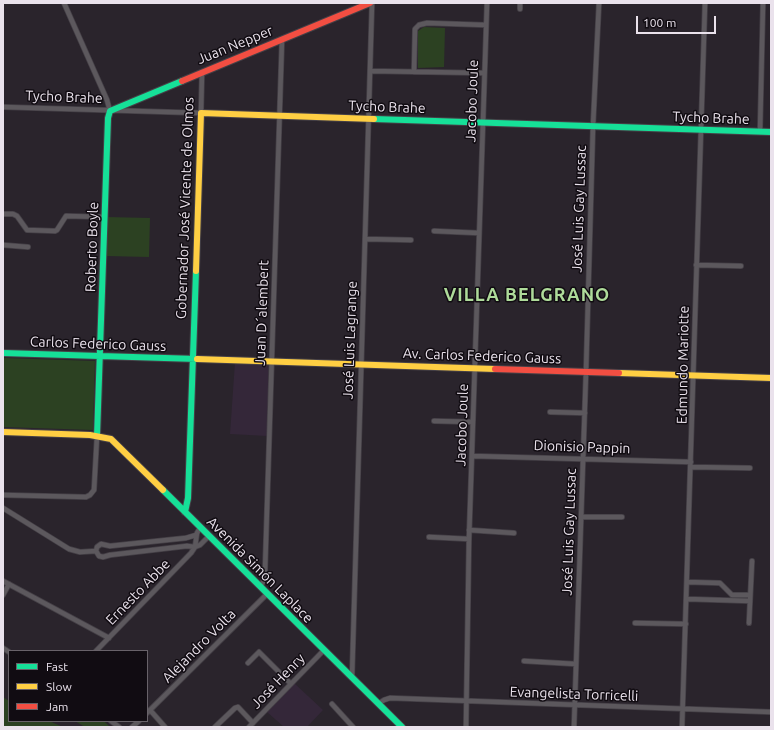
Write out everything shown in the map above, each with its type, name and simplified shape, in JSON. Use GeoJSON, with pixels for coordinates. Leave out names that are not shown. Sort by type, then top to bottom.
{"type":"FeatureCollection","features":[{"type":"Feature","properties":{"kind":"main road","name":"Juan Nepper"},"geometry":{"type":"LineString","coordinates":[[110,111],[371,3]]}},
{"type":"Feature","properties":{"kind":"main road","name":"Roberto Boyle"},"geometry":{"type":"LineString","coordinates":[[98,436],[108,118],[110,111]]}},
{"type":"Feature","properties":{"kind":"main road","name":"Tycho Brahe"},"geometry":{"type":"LineString","coordinates":[[201,113],[771,132]]}},
{"type":"Feature","properties":{"kind":"main road","name":"Gobernador José Vicente de Olmos"},"geometry":{"type":"LineString","coordinates":[[185,512],[188,498],[201,113]]}},
{"type":"Feature","properties":{"kind":"main road","name":"Carlos Federico Gauss"},"geometry":{"type":"LineString","coordinates":[[3,353],[192,358]]}},
{"type":"Feature","properties":{"kind":"main road","name":"Av. Carlos Federico Gauss"},"geometry":{"type":"LineString","coordinates":[[192,358],[771,378]]}},
{"type":"Feature","properties":{"kind":"main road"},"geometry":{"type":"LineString","coordinates":[[3,432],[98,436]]}},
{"type":"Feature","properties":{"kind":"main road","name":"Avenida Simón Laplace"},"geometry":{"type":"LineString","coordinates":[[98,436],[105,437],[113,441],[402,727]]}},
{"type":"Feature","properties":{"kind":"street","name":"Roberto Boyle"},"geometry":{"type":"LineString","coordinates":[[64,3],[107,100],[110,111]]}},
{"type":"Feature","properties":{"kind":"street","name":"José Luis Lagrange"},"geometry":{"type":"LineString","coordinates":[[352,678],[351,668],[369,119],[371,3]]}},
{"type":"Feature","properties":{"kind":"street","name":"Jacobo Joule"},"geometry":{"type":"LineString","coordinates":[[466,727],[469,530],[487,3]]}},
{"type":"Feature","properties":{"kind":"street"},"geometry":{"type":"LineString","coordinates":[[520,3],[520,9]]}},
{"type":"Feature","properties":{"kind":"street","name":"José Luis Gay Lussac"},"geometry":{"type":"LineString","coordinates":[[574,727],[598,3]]}},
{"type":"Feature","properties":{"kind":"street","name":"Edmundo Mariotte"},"geometry":{"type":"LineString","coordinates":[[682,727],[705,3]]}},
{"type":"Feature","properties":{"kind":"street"},"geometry":{"type":"LineString","coordinates":[[760,132],[763,3]]}},
{"type":"Feature","properties":{"kind":"street"},"geometry":{"type":"LineString","coordinates":[[414,72],[415,29],[419,25],[427,23],[486,25]]}},
{"type":"Feature","properties":{"kind":"street","name":"Juan D´alembert"},"geometry":{"type":"LineString","coordinates":[[260,587],[264,580],[265,571],[282,39]]}},
{"type":"Feature","properties":{"kind":"street"},"geometry":{"type":"LineString","coordinates":[[370,71],[484,73]]}},
{"type":"Feature","properties":{"kind":"street","name":"Gobernador José Vicente de Olmos"},"geometry":{"type":"LineString","coordinates":[[201,113],[202,72]]}},
{"type":"Feature","properties":{"kind":"street","name":"Tycho Brahe"},"geometry":{"type":"LineString","coordinates":[[3,107],[201,113]]}},
{"type":"Feature","properties":{"kind":"street"},"geometry":{"type":"LineString","coordinates":[[3,214],[13,214],[17,216],[27,230],[55,231],[64,218],[70,216],[105,217]]}},
{"type":"Feature","properties":{"kind":"street"},"geometry":{"type":"LineString","coordinates":[[434,231],[479,233]]}},
{"type":"Feature","properties":{"kind":"street"},"geometry":{"type":"LineString","coordinates":[[365,238],[411,240]]}},
{"type":"Feature","properties":{"kind":"street"},"geometry":{"type":"LineString","coordinates":[[3,245],[28,247]]}},
{"type":"Feature","properties":{"kind":"street"},"geometry":{"type":"LineString","coordinates":[[696,265],[741,266]]}},
{"type":"Feature","properties":{"kind":"street"},"geometry":{"type":"LineString","coordinates":[[550,412],[584,413]]}},
{"type":"Feature","properties":{"kind":"street"},"geometry":{"type":"LineString","coordinates":[[434,421],[473,422]]}},
{"type":"Feature","properties":{"kind":"street","name":"Roberto Boyle"},"geometry":{"type":"LineString","coordinates":[[3,495],[86,497],[90,495],[94,490],[98,436]]}},
{"type":"Feature","properties":{"kind":"street","name":"Dionisio Pappin"},"geometry":{"type":"LineString","coordinates":[[472,456],[583,459],[750,468]]}},
{"type":"Feature","properties":{"kind":"street"},"geometry":{"type":"LineString","coordinates":[[3,508],[69,549],[80,552],[96,551]]}},
{"type":"Feature","properties":{"kind":"street"},"geometry":{"type":"LineString","coordinates":[[581,516],[622,517]]}},
{"type":"Feature","properties":{"kind":"street"},"geometry":{"type":"LineString","coordinates":[[196,535],[186,538],[110,546],[101,544],[97,546],[96,551],[97,555],[103,557],[118,554],[195,547],[196,535],[200,528]]}},
{"type":"Feature","properties":{"kind":"street"},"geometry":{"type":"LineString","coordinates":[[469,530],[514,533]]}},
{"type":"Feature","properties":{"kind":"street","name":"Ernesto Abbe"},"geometry":{"type":"LineString","coordinates":[[97,650],[191,553],[195,547],[200,545],[209,536]]}},
{"type":"Feature","properties":{"kind":"street"},"geometry":{"type":"LineString","coordinates":[[429,537],[469,539]]}},
{"type":"Feature","properties":{"kind":"street"},"geometry":{"type":"LineString","coordinates":[[749,623],[752,561]]}},
{"type":"Feature","properties":{"kind":"street"},"geometry":{"type":"LineString","coordinates":[[3,581],[109,638]]}},
{"type":"Feature","properties":{"kind":"street"},"geometry":{"type":"LineString","coordinates":[[687,582],[720,583],[732,597],[750,601]]}},
{"type":"Feature","properties":{"kind":"street"},"geometry":{"type":"LineString","coordinates":[[3,595],[9,584]]}},
{"type":"Feature","properties":{"kind":"street","name":"Alejandro Volta"},"geometry":{"type":"LineString","coordinates":[[149,712],[267,594]]}},
{"type":"Feature","properties":{"kind":"street"},"geometry":{"type":"LineString","coordinates":[[687,599],[750,595]]}},
{"type":"Feature","properties":{"kind":"street"},"geometry":{"type":"LineString","coordinates":[[635,623],[686,624]]}},
{"type":"Feature","properties":{"kind":"street","name":"José Henry"},"geometry":{"type":"LineString","coordinates":[[249,727],[324,650]]}},
{"type":"Feature","properties":{"kind":"street"},"geometry":{"type":"LineString","coordinates":[[248,663],[259,652],[291,684]]}},
{"type":"Feature","properties":{"kind":"street"},"geometry":{"type":"LineString","coordinates":[[524,661],[576,664]]}},
{"type":"Feature","properties":{"kind":"street","name":"Evangelista Torricelli"},"geometry":{"type":"LineString","coordinates":[[378,704],[390,698],[466,702],[574,704],[771,712]]}},
{"type":"Feature","properties":{"kind":"street"},"geometry":{"type":"LineString","coordinates":[[332,704],[352,727]]}},
{"type":"Feature","properties":{"kind":"street"},"geometry":{"type":"LineString","coordinates":[[215,727],[235,708],[238,707],[253,723]]}},
{"type":"Feature","properties":{"kind":"street"},"geometry":{"type":"LineString","coordinates":[[149,712],[165,727]]}},
{"type":"Feature","properties":{"kind":"shaded area"},"geometry":{"type":"Polygon","coordinates":[[[235,362],[269,363],[267,436],[230,434],[235,362]]]}},
{"type":"Feature","properties":{"kind":"shaded area"},"geometry":{"type":"Polygon","coordinates":[[[294,683],[323,710],[307,727],[284,727],[267,712],[294,683]]]}},
{"type":"Feature","properties":{"kind":"green space"},"geometry":{"type":"Polygon","coordinates":[[[424,27],[445,28],[444,67],[418,68],[418,31],[424,27]]]}},
{"type":"Feature","properties":{"kind":"green space"},"geometry":{"type":"Polygon","coordinates":[[[106,217],[150,218],[149,257],[106,256],[106,217]]]}},
{"type":"Feature","properties":{"kind":"green space"},"geometry":{"type":"Polygon","coordinates":[[[3,358],[95,361],[93,430],[3,427],[3,358]]]}},
{"type":"Feature","properties":{"kind":"green space"},"geometry":{"type":"Polygon","coordinates":[[[3,697],[8,700],[8,722],[51,722],[63,727],[3,727],[3,697]]]}},
{"type":"Feature","properties":{"kind":"green space"},"geometry":{"type":"Polygon","coordinates":[[[77,722],[105,722],[110,727],[85,727],[77,722]]]}},
{"type":"Feature","properties":{"kind":"traffic: fast"},"geometry":{"type":"LineString","coordinates":[[97,436],[108,118],[110,111],[182,81]]}},
{"type":"Feature","properties":{"kind":"traffic: fast"},"geometry":{"type":"LineString","coordinates":[[374,119],[771,132]]}},
{"type":"Feature","properties":{"kind":"traffic: fast"},"geometry":{"type":"LineString","coordinates":[[185,512],[188,498],[196,271]]}},
{"type":"Feature","properties":{"kind":"traffic: fast"},"geometry":{"type":"LineString","coordinates":[[3,353],[197,359]]}},
{"type":"Feature","properties":{"kind":"traffic: fast"},"geometry":{"type":"LineString","coordinates":[[163,490],[402,727]]}},
{"type":"Feature","properties":{"kind":"traffic: slow"},"geometry":{"type":"LineString","coordinates":[[196,271],[201,113],[374,119]]}},
{"type":"Feature","properties":{"kind":"traffic: slow"},"geometry":{"type":"LineString","coordinates":[[197,359],[495,369]]}},
{"type":"Feature","properties":{"kind":"traffic: slow"},"geometry":{"type":"LineString","coordinates":[[619,373],[771,378]]}},
{"type":"Feature","properties":{"kind":"traffic: slow"},"geometry":{"type":"LineString","coordinates":[[3,432],[90,435],[111,439],[163,490]]}},
{"type":"Feature","properties":{"kind":"traffic: jam"},"geometry":{"type":"LineString","coordinates":[[182,81],[370,3]]}},
{"type":"Feature","properties":{"kind":"traffic: jam"},"geometry":{"type":"LineString","coordinates":[[495,369],[619,373]]}},
{"type":"Feature","properties":{"kind":"district","name":"VILLA BELGRANO"},"geometry":{"type":"Point","coordinates":[527,295]}}]}
